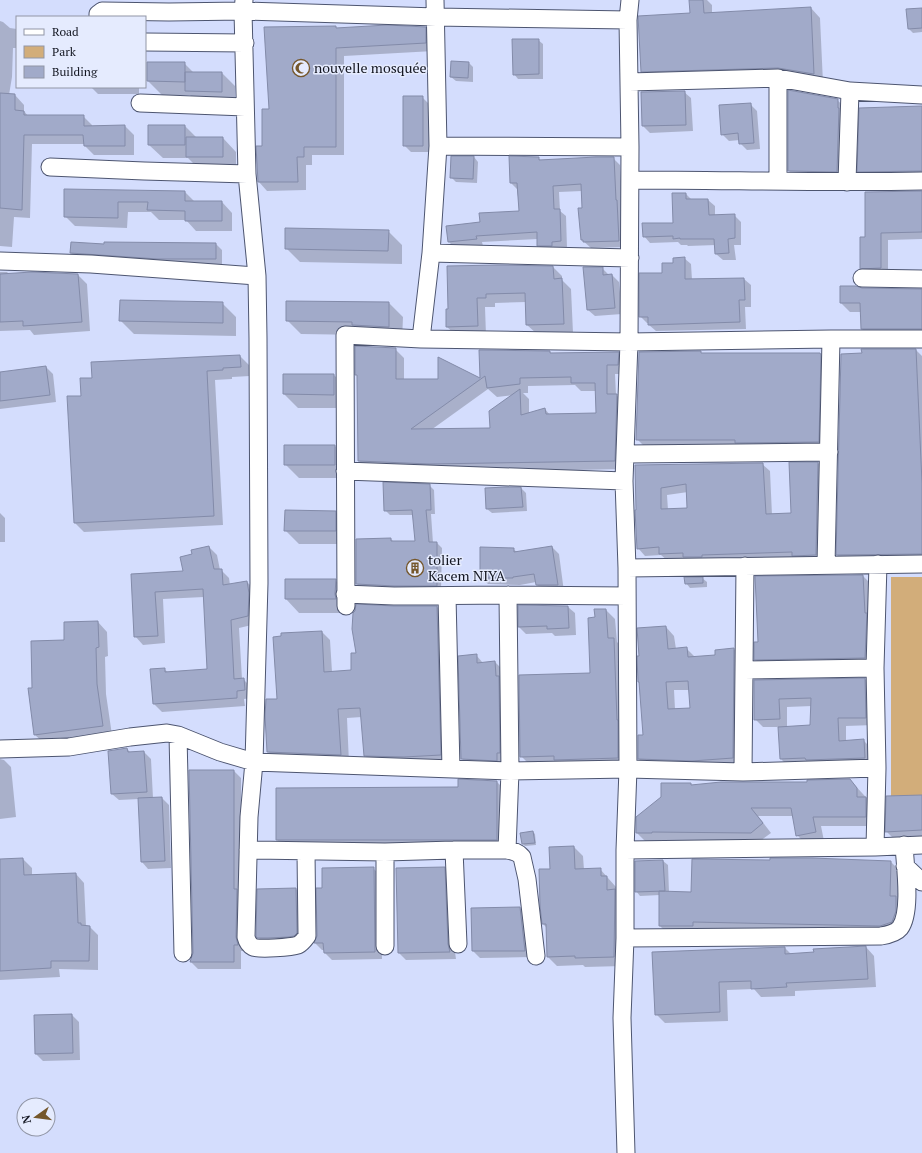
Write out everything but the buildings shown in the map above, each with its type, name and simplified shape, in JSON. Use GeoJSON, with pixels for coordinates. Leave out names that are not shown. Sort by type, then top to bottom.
{"type":"FeatureCollection","features":[{"type":"Feature","properties":{"kind":"street"},"geometry":{"type":"LineString","coordinates":[[626,1153],[622,1018],[628,769],[627,568],[624,481],[629,342],[630,146],[628,20],[630,0]]}},
{"type":"Feature","properties":{"kind":"street"},"geometry":{"type":"LineString","coordinates":[[98,16],[98,14],[102,12],[169,12],[244,6],[436,8],[628,20]]}},
{"type":"Feature","properties":{"kind":"street"},"geometry":{"type":"LineString","coordinates":[[244,6],[247,174],[257,276],[258,583],[254,762],[249,817],[246,937],[247,941],[252,947],[293,946],[300,944],[304,940],[306,936],[306,852]]}},
{"type":"Feature","properties":{"kind":"street"},"geometry":{"type":"LineString","coordinates":[[421,339],[431,253],[438,146],[436,8]]}},
{"type":"Feature","properties":{"kind":"street"},"geometry":{"type":"LineString","coordinates":[[146,42],[245,43]]}},
{"type":"Feature","properties":{"kind":"street"},"geometry":{"type":"LineString","coordinates":[[629,82],[778,78],[850,91],[922,95]]}},
{"type":"Feature","properties":{"kind":"street"},"geometry":{"type":"LineString","coordinates":[[778,78],[778,181]]}},
{"type":"Feature","properties":{"kind":"street"},"geometry":{"type":"LineString","coordinates":[[847,182],[850,91]]}},
{"type":"Feature","properties":{"kind":"street"},"geometry":{"type":"LineString","coordinates":[[140,103],[245,107]]}},
{"type":"Feature","properties":{"kind":"street"},"geometry":{"type":"LineString","coordinates":[[438,146],[630,146]]}},
{"type":"Feature","properties":{"kind":"street"},"geometry":{"type":"LineString","coordinates":[[50,167],[247,174]]}},
{"type":"Feature","properties":{"kind":"street"},"geometry":{"type":"LineString","coordinates":[[630,180],[847,182],[922,181]]}},
{"type":"Feature","properties":{"kind":"street"},"geometry":{"type":"LineString","coordinates":[[431,253],[630,258]]}},
{"type":"Feature","properties":{"kind":"street"},"geometry":{"type":"LineString","coordinates":[[0,261],[91,264],[257,276]]}},
{"type":"Feature","properties":{"kind":"street"},"geometry":{"type":"LineString","coordinates":[[862,278],[922,278]]}},
{"type":"Feature","properties":{"kind":"street"},"geometry":{"type":"LineString","coordinates":[[627,596],[394,596],[345,600],[345,335],[421,339],[629,342],[831,339],[922,340]]}},
{"type":"Feature","properties":{"kind":"street"},"geometry":{"type":"LineString","coordinates":[[826,565],[831,339]]}},
{"type":"Feature","properties":{"kind":"street"},"geometry":{"type":"LineString","coordinates":[[626,454],[828,452]]}},
{"type":"Feature","properties":{"kind":"street"},"geometry":{"type":"LineString","coordinates":[[345,471],[624,481]]}},
{"type":"Feature","properties":{"kind":"street"},"geometry":{"type":"LineString","coordinates":[[875,847],[877,768],[875,668],[878,564]]}},
{"type":"Feature","properties":{"kind":"street"},"geometry":{"type":"LineString","coordinates":[[627,568],[922,564]]}},
{"type":"Feature","properties":{"kind":"street"},"geometry":{"type":"LineString","coordinates":[[744,772],[745,566]]}},
{"type":"Feature","properties":{"kind":"street"},"geometry":{"type":"LineString","coordinates":[[507,850],[510,770],[508,595]]}},
{"type":"Feature","properties":{"kind":"street"},"geometry":{"type":"LineString","coordinates":[[447,596],[451,769]]}},
{"type":"Feature","properties":{"kind":"street"},"geometry":{"type":"LineString","coordinates":[[744,670],[875,668]]}},
{"type":"Feature","properties":{"kind":"street"},"geometry":{"type":"LineString","coordinates":[[0,749],[69,747],[130,737],[167,733],[178,735],[220,752],[254,762],[510,770],[628,769],[744,772],[877,768]]}},
{"type":"Feature","properties":{"kind":"street"},"geometry":{"type":"LineString","coordinates":[[178,735],[183,953]]}},
{"type":"Feature","properties":{"kind":"street"},"geometry":{"type":"LineString","coordinates":[[625,938],[881,936],[891,934],[900,929],[905,919],[907,904],[904,845]]}},
{"type":"Feature","properties":{"kind":"street"},"geometry":{"type":"LineString","coordinates":[[626,850],[875,847],[922,845]]}},
{"type":"Feature","properties":{"kind":"street"},"geometry":{"type":"LineString","coordinates":[[248,850],[306,852],[507,850],[514,852],[521,855],[524,863],[536,956]]}},
{"type":"Feature","properties":{"kind":"street"},"geometry":{"type":"LineString","coordinates":[[454,850],[458,944]]}},
{"type":"Feature","properties":{"kind":"street"},"geometry":{"type":"LineString","coordinates":[[385,852],[385,946]]}},
{"type":"Feature","properties":{"kind":"street"},"geometry":{"type":"LineString","coordinates":[[905,866],[922,882]]}},
{"type":"Feature","properties":{"kind":"green space"},"geometry":{"type":"Polygon","coordinates":[[[891,577],[922,577],[922,799],[891,799],[891,577]]]}},
{"type":"Feature","properties":{"kind":"place","name":"nouvelle mosquée"},"geometry":{"type":"Point","coordinates":[301,68]}},
{"type":"Feature","properties":{"kind":"place","name":"tolier Kacem NIYA"},"geometry":{"type":"Point","coordinates":[415,568]}}]}
